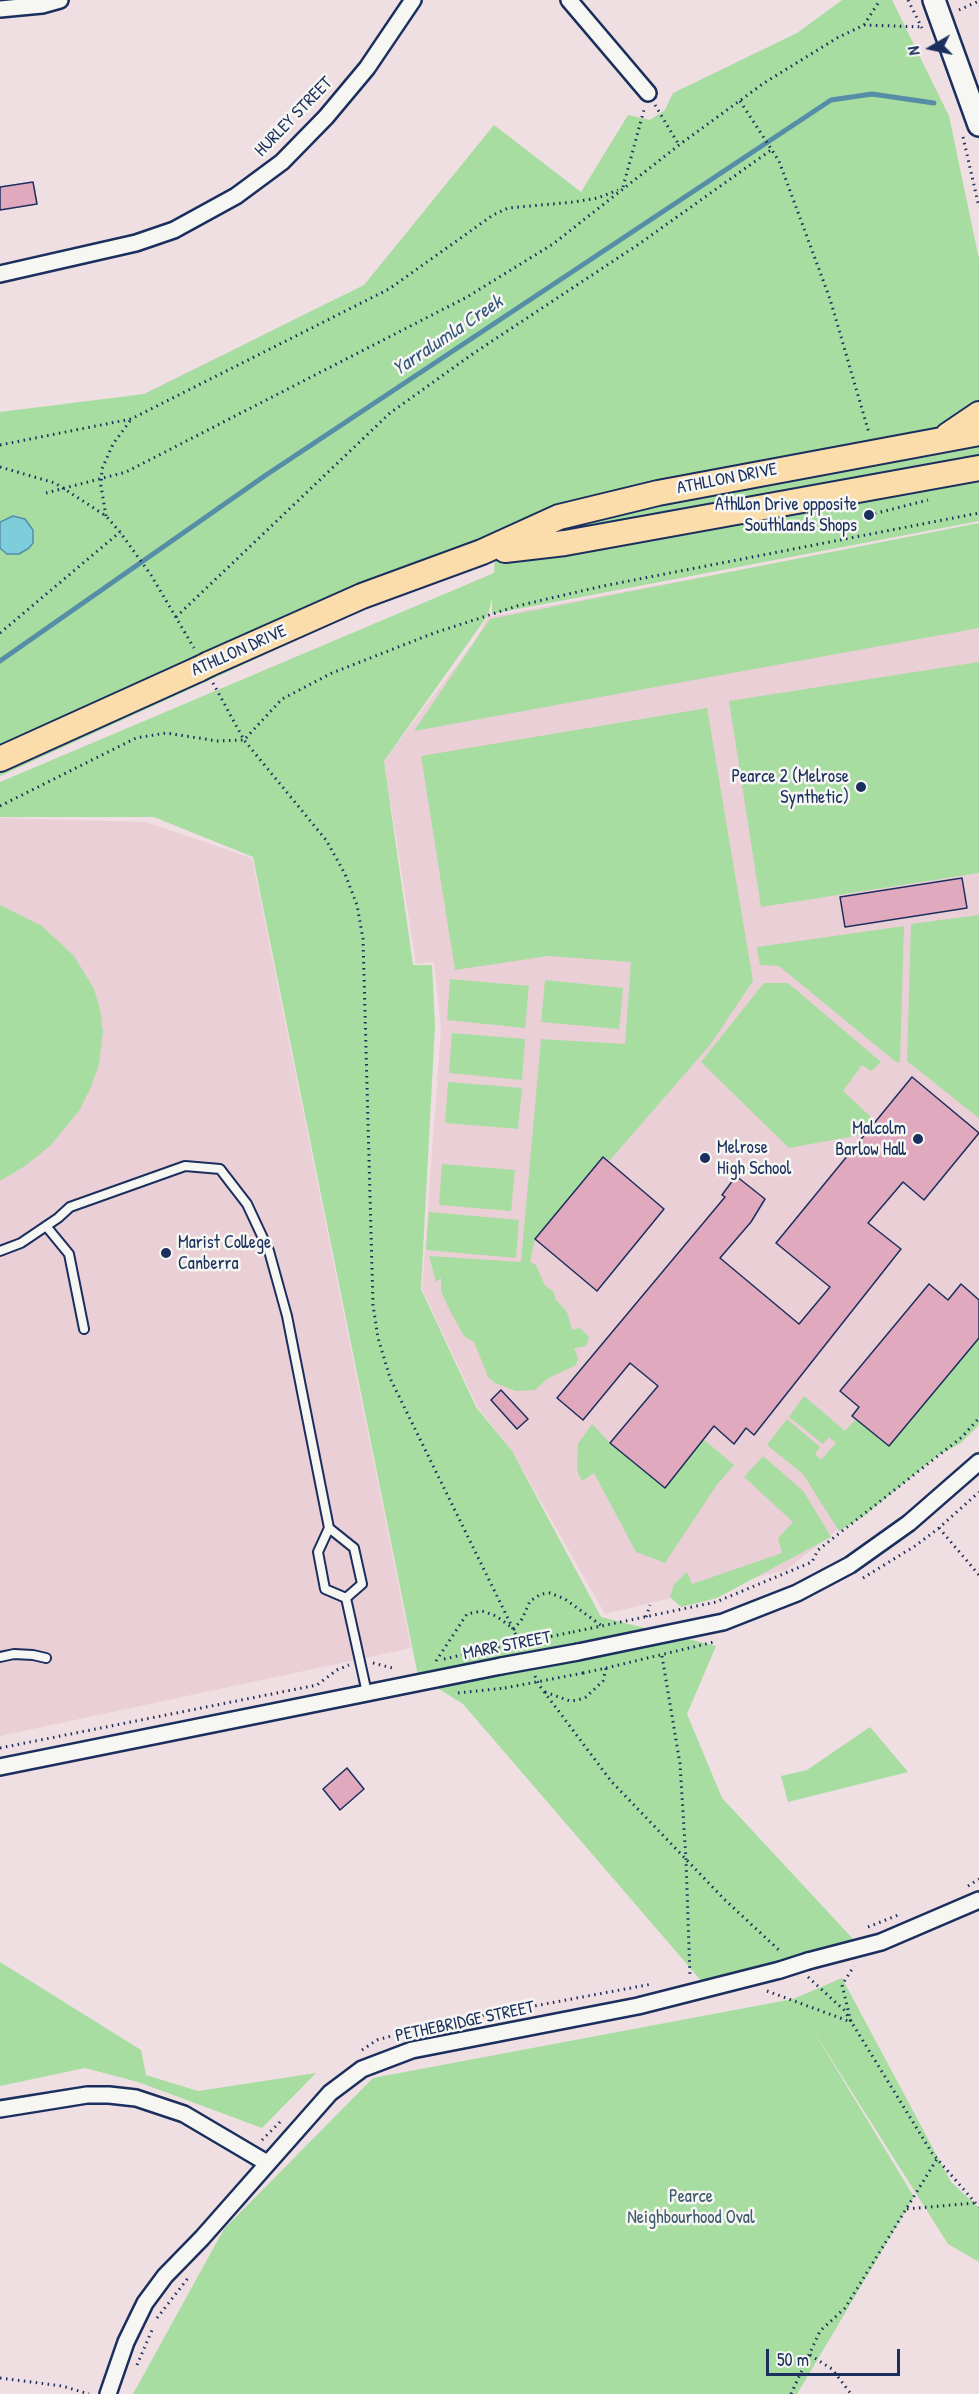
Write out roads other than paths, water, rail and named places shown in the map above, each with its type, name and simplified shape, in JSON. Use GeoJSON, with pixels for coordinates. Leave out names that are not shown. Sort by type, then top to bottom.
{"type":"FeatureCollection","features":[{"type":"Feature","properties":{"kind":"main road"},"geometry":{"type":"LineString","coordinates":[[934,0],[979,125]]}},
{"type":"Feature","properties":{"kind":"main road"},"geometry":{"type":"LineString","coordinates":[[941,440],[979,414]]}},
{"type":"Feature","properties":{"kind":"main road","name":"ATHLLON DRIVE"},"geometry":{"type":"LineString","coordinates":[[0,759],[362,596],[482,552],[559,518],[658,493],[979,433]]}},
{"type":"Feature","properties":{"kind":"main road","name":"ATHLLON DRIVE"},"geometry":{"type":"LineString","coordinates":[[482,552],[565,543],[979,468]]}},
{"type":"Feature","properties":{"kind":"street"},"geometry":{"type":"LineString","coordinates":[[0,9],[42,5],[60,0]]}},
{"type":"Feature","properties":{"kind":"street","name":"HURLEY STREET"},"geometry":{"type":"LineString","coordinates":[[0,274],[136,243],[174,230],[236,196],[282,162],[326,117],[367,68],[413,0]]}},
{"type":"Feature","properties":{"kind":"street"},"geometry":{"type":"LineString","coordinates":[[569,0],[648,93]]}},
{"type":"Feature","properties":{"kind":"street"},"geometry":{"type":"LineString","coordinates":[[962,73],[979,90]]}},
{"type":"Feature","properties":{"kind":"street","name":"MARR STREET"},"geometry":{"type":"LineString","coordinates":[[0,1767],[723,1622],[797,1593],[850,1564],[909,1523],[979,1462]]}},
{"type":"Feature","properties":{"kind":"street","name":"PETHEBRIDGE STREET"},"geometry":{"type":"LineString","coordinates":[[108,2394],[126,2342],[145,2303],[165,2276],[202,2238],[330,2093],[362,2069],[412,2050],[638,2006],[780,1970],[805,1966],[881,1942],[979,1900]]}},
{"type":"Feature","properties":{"kind":"street"},"geometry":{"type":"LineString","coordinates":[[0,2109],[87,2095],[136,2098],[184,2114],[267,2163]]}},
{"type":"Feature","properties":{"kind":"lane"},"geometry":{"type":"LineString","coordinates":[[0,1251],[21,1243],[70,1207],[184,1166],[220,1169],[247,1204],[269,1251],[287,1316],[329,1528],[318,1552],[325,1589],[346,1598]]}},
{"type":"Feature","properties":{"kind":"lane"},"geometry":{"type":"LineString","coordinates":[[46,1226],[69,1254],[84,1329]]}},
{"type":"Feature","properties":{"kind":"lane"},"geometry":{"type":"LineString","coordinates":[[329,1528],[354,1548],[362,1584],[346,1598]]}},
{"type":"Feature","properties":{"kind":"lane"},"geometry":{"type":"LineString","coordinates":[[346,1598],[367,1693]]}},
{"type":"Feature","properties":{"kind":"lane"},"geometry":{"type":"LineString","coordinates":[[0,1657],[23,1654],[46,1658]]}},
{"type":"Feature","properties":{"kind":"water"},"geometry":{"type":"Polygon","coordinates":[[[13,516],[25,519],[33,530],[33,543],[19,554],[7,554],[0,548],[0,522],[13,516]]]}},
{"type":"Feature","properties":{"kind":"waterway","name":"Yarralumla Creek"},"geometry":{"type":"LineString","coordinates":[[0,661],[266,475],[831,100],[872,94],[934,103]]}},
{"type":"Feature","properties":{"kind":"place","name":"Athllon Drive opposite Southlands Shops"},"geometry":{"type":"Point","coordinates":[869,515]}},
{"type":"Feature","properties":{"kind":"place","name":"Pearce 2 (Melrose Synthetic)"},"geometry":{"type":"Point","coordinates":[861,787]}},
{"type":"Feature","properties":{"kind":"place","name":"Malcolm Barlow Hall"},"geometry":{"type":"Point","coordinates":[918,1139]}},
{"type":"Feature","properties":{"kind":"place","name":"Melrose High School"},"geometry":{"type":"Point","coordinates":[705,1158]}},
{"type":"Feature","properties":{"kind":"place","name":"Marist College Canberra"},"geometry":{"type":"Point","coordinates":[166,1253]}},
{"type":"Feature","properties":{"kind":"park label","name":"Pearce Neighbourhood Oval"},"geometry":{"type":"Point","coordinates":[691,2207]}}]}
